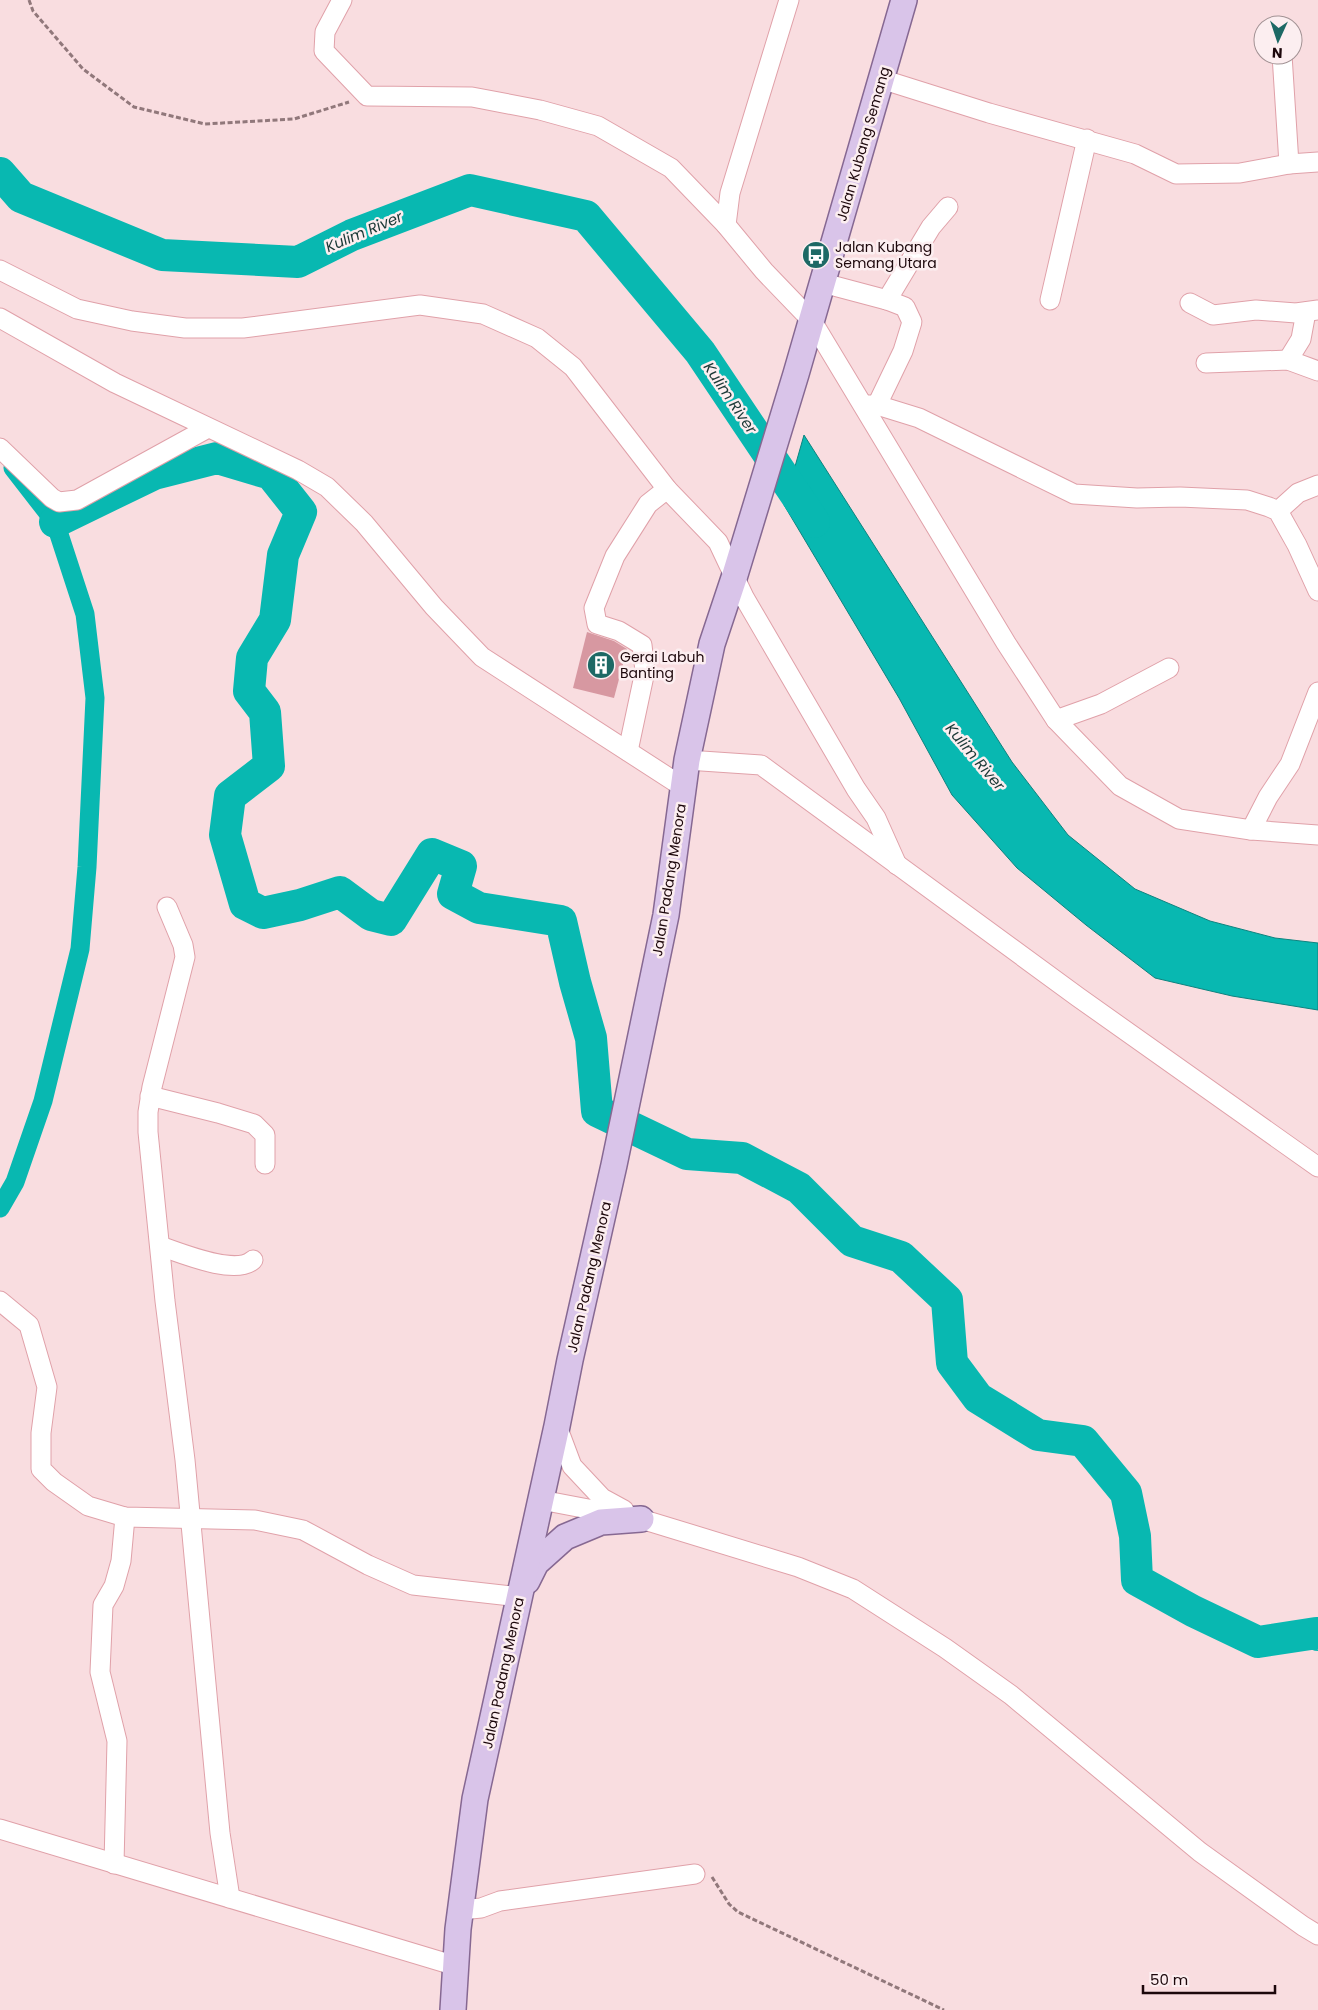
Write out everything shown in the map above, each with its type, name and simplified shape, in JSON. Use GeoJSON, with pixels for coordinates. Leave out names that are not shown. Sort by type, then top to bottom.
{"type":"FeatureCollection","features":[{"type":"Feature","properties":{"kind":"main road","name":"Jalan Kubang Semang"},"geometry":{"type":"LineString","coordinates":[[743,547],[812,321],[904,0]]}},
{"type":"Feature","properties":{"kind":"main road","name":"Jalan Padang Menora"},"geometry":{"type":"LineString","coordinates":[[453,2010],[461,1910],[475,1799],[614,1164],[666,915],[687,760],[712,644],[743,547]]}},
{"type":"Feature","properties":{"kind":"main road"},"geometry":{"type":"LineString","coordinates":[[520,1597],[536,1563],[565,1537],[601,1522],[640,1519]]}},
{"type":"Feature","properties":{"kind":"street"},"geometry":{"type":"LineString","coordinates":[[342,0],[325,32],[324,51],[367,96],[472,97],[540,110],[598,126],[671,168],[726,224],[764,271],[812,321],[870,405],[1006,643],[1056,720],[1120,786],[1179,819],[1250,830],[1318,835]]}},
{"type":"Feature","properties":{"kind":"street"},"geometry":{"type":"LineString","coordinates":[[726,224],[730,193],[789,0]]}},
{"type":"Feature","properties":{"kind":"street"},"geometry":{"type":"LineString","coordinates":[[1283,65],[1289,164]]}},
{"type":"Feature","properties":{"kind":"street"},"geometry":{"type":"LineString","coordinates":[[881,79],[989,113],[1134,154],[1176,174],[1240,173],[1289,164],[1318,162]]}},
{"type":"Feature","properties":{"kind":"street"},"geometry":{"type":"LineString","coordinates":[[1050,300],[1087,140]]}},
{"type":"Feature","properties":{"kind":"street"},"geometry":{"type":"LineString","coordinates":[[887,300],[931,227],[948,207]]}},
{"type":"Feature","properties":{"kind":"street"},"geometry":{"type":"LineString","coordinates":[[0,270],[77,309],[132,321],[185,328],[243,328],[420,304],[483,314],[536,338],[573,367],[667,489],[718,542],[734,578],[856,789],[876,818],[897,865]]}},
{"type":"Feature","properties":{"kind":"street"},"geometry":{"type":"LineString","coordinates":[[822,283],[887,300],[905,307],[912,322],[903,351],[870,405]]}},
{"type":"Feature","properties":{"kind":"street"},"geometry":{"type":"LineString","coordinates":[[1190,303],[1213,315],[1256,310],[1296,313],[1312,311],[1301,339],[1288,360]]}},
{"type":"Feature","properties":{"kind":"street"},"geometry":{"type":"LineString","coordinates":[[0,318],[115,383],[298,470],[327,487],[364,523],[434,607],[482,657],[683,787]]}},
{"type":"Feature","properties":{"kind":"street"},"geometry":{"type":"LineString","coordinates":[[1206,363],[1288,360],[1318,371]]}},
{"type":"Feature","properties":{"kind":"street"},"geometry":{"type":"LineString","coordinates":[[870,405],[919,418],[1074,494],[1137,498],[1180,497],[1247,500],[1278,512],[1297,545],[1318,591]]}},
{"type":"Feature","properties":{"kind":"street"},"geometry":{"type":"LineString","coordinates":[[0,448],[52,498],[59,502],[77,500],[208,428]]}},
{"type":"Feature","properties":{"kind":"street"},"geometry":{"type":"LineString","coordinates":[[1278,512],[1298,493],[1318,485]]}},
{"type":"Feature","properties":{"kind":"street"},"geometry":{"type":"LineString","coordinates":[[628,751],[644,671],[642,645],[620,631],[596,624],[594,608],[616,556],[648,504],[667,489]]}},
{"type":"Feature","properties":{"kind":"street"},"geometry":{"type":"LineString","coordinates":[[1056,720],[1101,704],[1169,668]]}},
{"type":"Feature","properties":{"kind":"street"},"geometry":{"type":"LineString","coordinates":[[1250,830],[1268,797],[1290,764],[1318,692]]}},
{"type":"Feature","properties":{"kind":"street"},"geometry":{"type":"LineString","coordinates":[[687,760],[761,765],[1078,997],[1318,1167]]}},
{"type":"Feature","properties":{"kind":"street"},"geometry":{"type":"LineString","coordinates":[[167,907],[183,945],[185,957],[150,1096],[148,1129],[172,1362],[180,1417],[220,1832],[230,1898]]}},
{"type":"Feature","properties":{"kind":"street"},"geometry":{"type":"LineString","coordinates":[[150,1096],[254,1124],[265,1135],[265,1164]]}},
{"type":"Feature","properties":{"kind":"street"},"geometry":{"type":"LineString","coordinates":[[160,1246],[232,1267],[249,1263],[253,1260]]}},
{"type":"Feature","properties":{"kind":"street"},"geometry":{"type":"LineString","coordinates":[[0,1301],[29,1325],[47,1387],[41,1433],[41,1468],[54,1482],[88,1506],[125,1517],[255,1520],[303,1530],[368,1565],[413,1585],[520,1597]]}},
{"type":"Feature","properties":{"kind":"street"},"geometry":{"type":"LineString","coordinates":[[557,1426],[572,1466],[602,1498],[640,1519]]}},
{"type":"Feature","properties":{"kind":"street"},"geometry":{"type":"LineString","coordinates":[[541,1500],[640,1519],[798,1566],[853,1589],[945,1648],[1011,1695],[1200,1852],[1318,1935]]}},
{"type":"Feature","properties":{"kind":"street"},"geometry":{"type":"LineString","coordinates":[[114,1864],[117,1742],[100,1672],[103,1605],[114,1586],[121,1561],[125,1517]]}},
{"type":"Feature","properties":{"kind":"street"},"geometry":{"type":"LineString","coordinates":[[0,1829],[456,1966]]}},
{"type":"Feature","properties":{"kind":"street"},"geometry":{"type":"LineString","coordinates":[[461,1910],[480,1908],[500,1902],[695,1874]]}},
{"type":"Feature","properties":{"kind":"path"},"geometry":{"type":"LineString","coordinates":[[29,0],[33,10],[83,69],[134,107],[205,124],[294,119],[367,96]]}},
{"type":"Feature","properties":{"kind":"path"},"geometry":{"type":"LineString","coordinates":[[695,1874],[710,1875],[729,1904],[738,1912],[944,2010]]}},
{"type":"Feature","properties":{"kind":"water"},"geometry":{"type":"Polygon","coordinates":[[[804,435],[1012,762],[1068,835],[1135,889],[1210,921],[1275,938],[1318,943],[1318,1010],[1232,996],[1155,978],[1086,925],[1017,868],[952,795],[899,698],[784,505],[804,435]]]}},
{"type":"Feature","properties":{"kind":"building","name":"Gerai Labuh Banting"},"geometry":{"type":"Polygon","coordinates":[[[587,632],[614,641],[627,649],[614,698],[573,688],[587,632]]]}},
{"type":"Feature","properties":{"kind":"waterway","name":"Kulim River"},"geometry":{"type":"LineString","coordinates":[[0,173],[21,197],[162,255],[298,262],[352,235],[470,190],[586,216],[700,352],[814,522]]}},
{"type":"Feature","properties":{"kind":"waterway"},"geometry":{"type":"LineString","coordinates":[[55,522],[154,474],[217,458],[271,474],[301,512],[283,555],[275,620],[252,658],[249,691],[265,712],[269,766],[230,796],[225,835],[245,904],[263,913],[300,905],[340,892],[371,915],[391,920],[432,854],[461,866],[453,894],[479,908],[561,921],[575,982],[591,1038],[597,1111],[687,1154],[742,1158],[799,1188],[852,1241],[901,1257],[947,1300],[952,1363],[978,1398],[1038,1435],[1083,1441],[1126,1493],[1135,1536],[1137,1580],[1193,1611],[1258,1642],[1316,1633],[1318,1635]]}},
{"type":"Feature","properties":{"kind":"waterway"},"geometry":{"type":"LineString","coordinates":[[0,1208],[15,1182],[43,1101],[80,949],[87,867],[95,698],[85,614],[55,522],[13,468]]}},
{"type":"Feature","properties":{"kind":"place","name":"Jalan Kubang Semang Utara"},"geometry":{"type":"Point","coordinates":[816,255]}},
{"type":"Feature","properties":{"kind":"place","name":"Gerai Labuh Banting"},"geometry":{"type":"Point","coordinates":[601,665]}}]}
